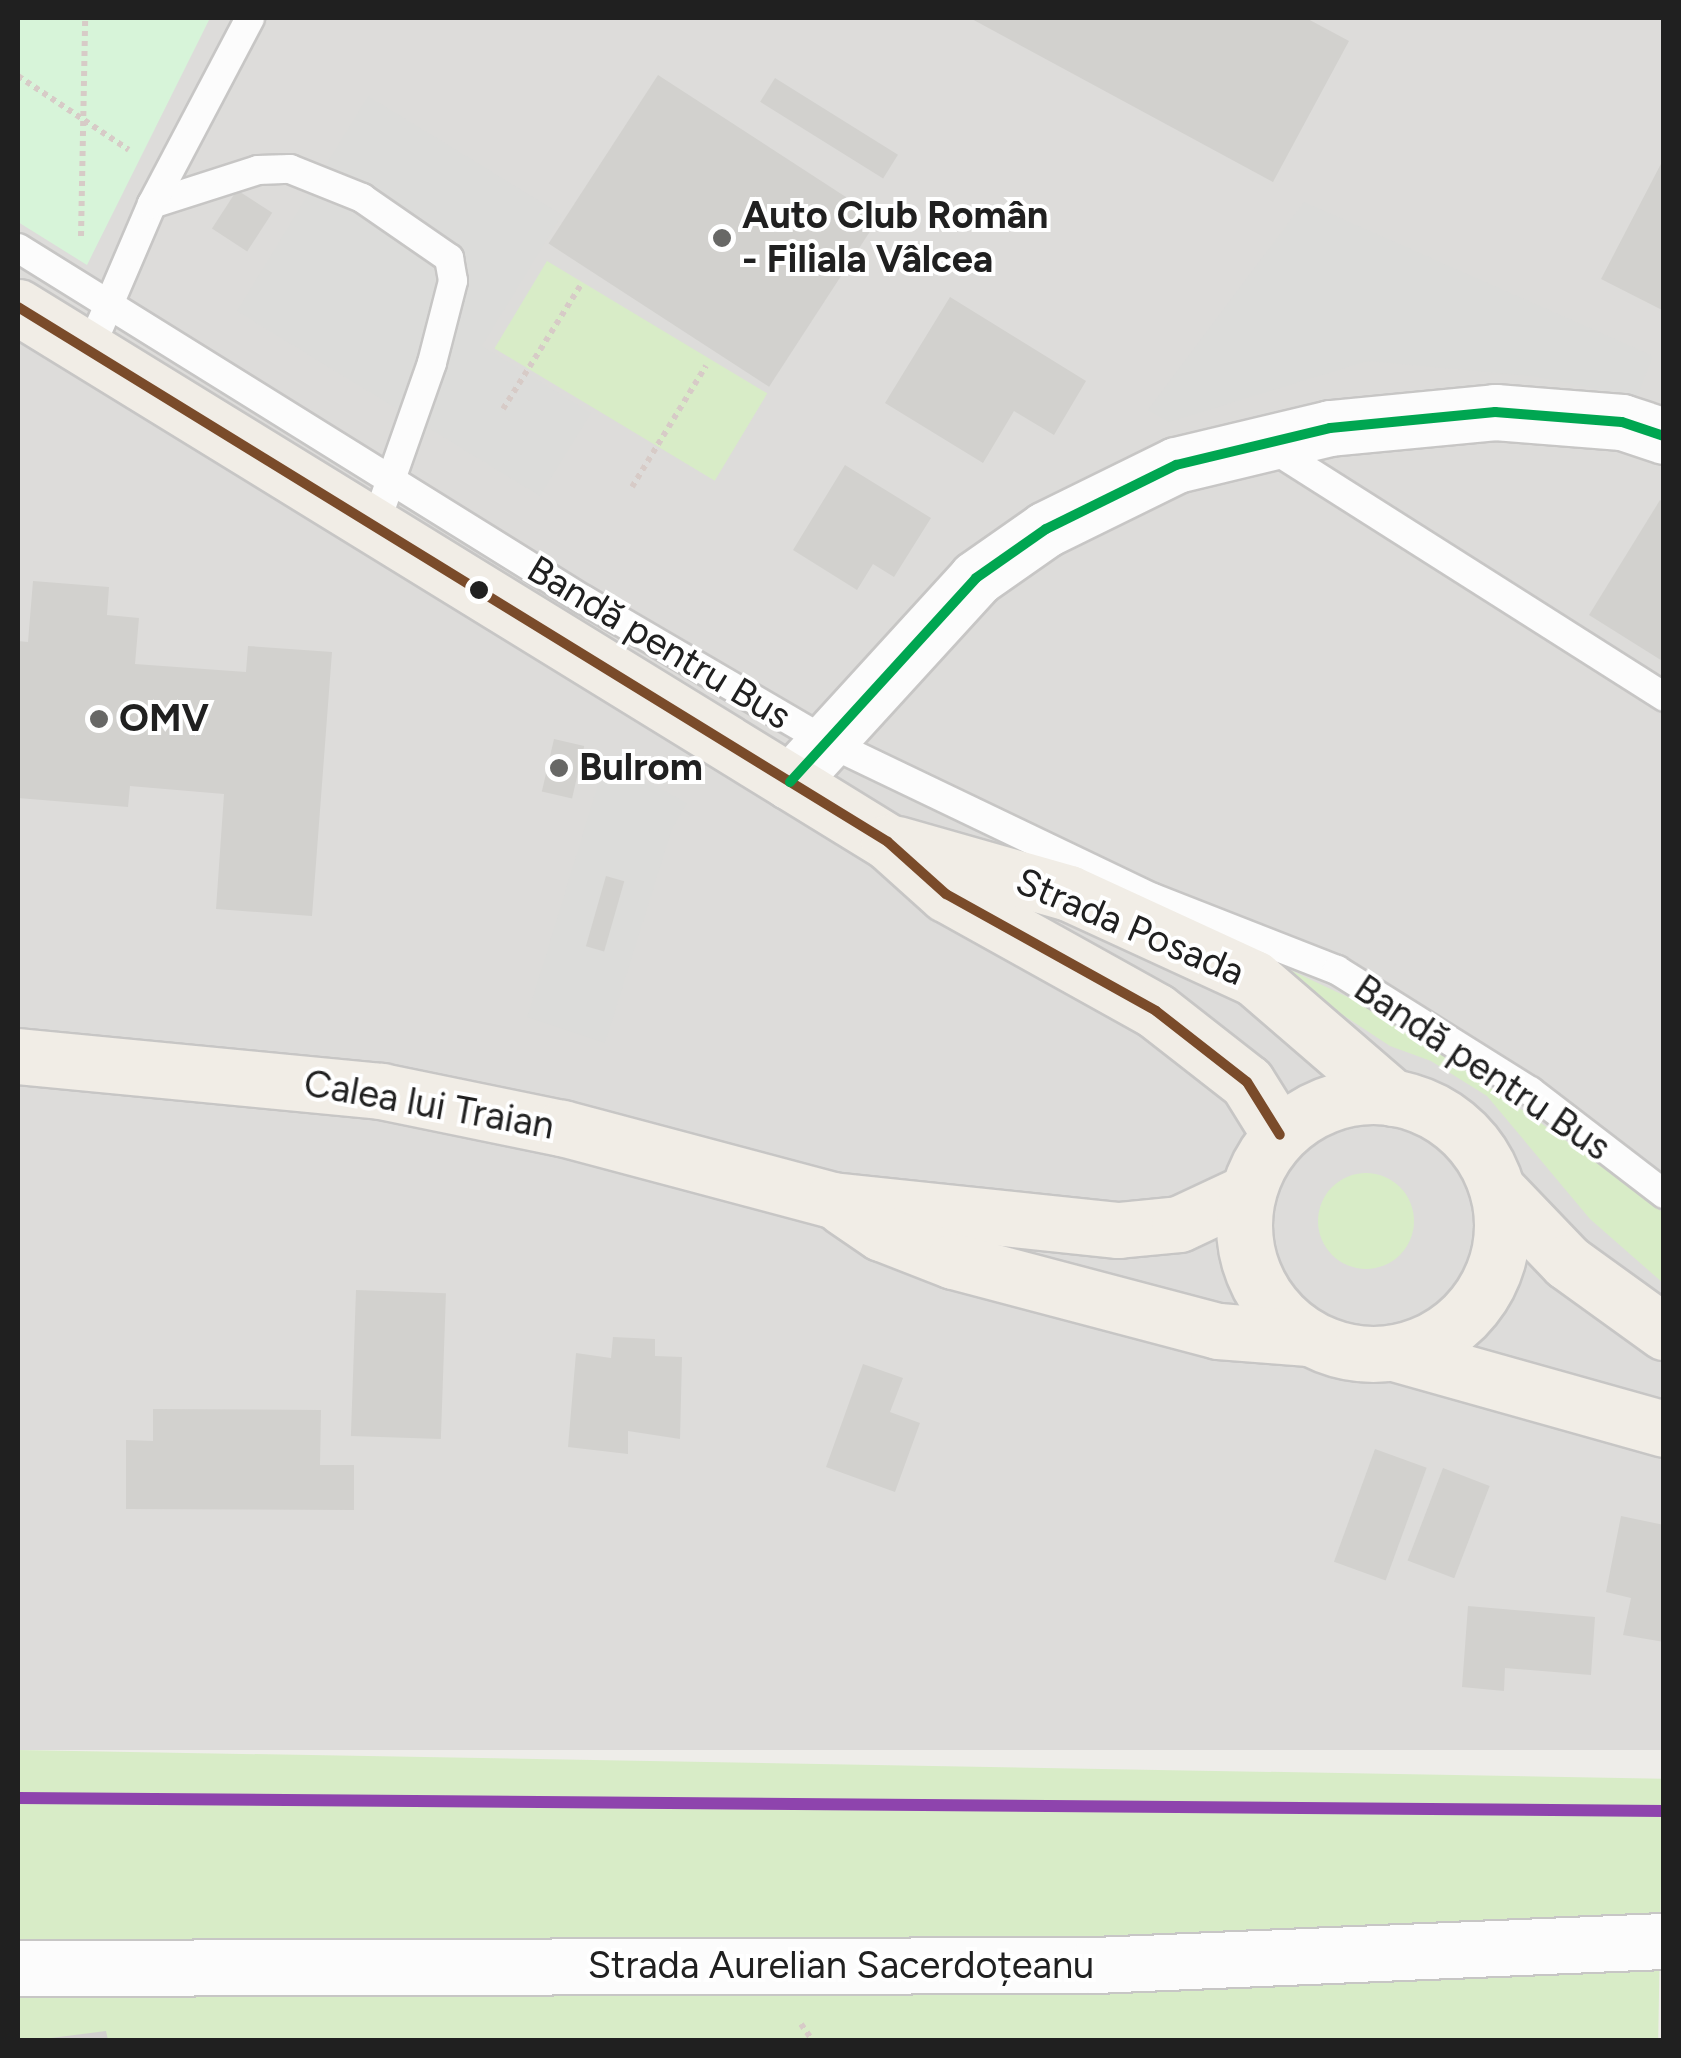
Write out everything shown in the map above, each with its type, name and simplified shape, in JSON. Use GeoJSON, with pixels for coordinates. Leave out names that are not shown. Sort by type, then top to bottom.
{"type":"FeatureCollection","features":[{"type":"Feature","properties":{"kind":"main road","name":"Strada Posada"},"geometry":{"type":"LineString","coordinates":[[18,307],[99,329],[383,504],[790,782],[888,842],[946,894],[1209,1046],[1247,1082],[1280,1135]]}},
{"type":"Feature","properties":{"kind":"main road","name":"Strada Posada"},"geometry":{"type":"LineString","coordinates":[[888,842],[1069,893],[1254,978],[1393,1098]]}},
{"type":"Feature","properties":{"kind":"main road","name":"Calea lui Traian"},"geometry":{"type":"LineString","coordinates":[[18,1056],[381,1091],[562,1128],[832,1200],[1118,1230],[1180,1224],[1247,1192]]}},
{"type":"Feature","properties":{"kind":"main road"},"geometry":{"type":"LineString","coordinates":[[1664,1332],[1567,1262],[1499,1190],[1481,1151],[1450,1120],[1393,1098],[1371,1094],[1330,1102],[1280,1135],[1264,1153],[1247,1192],[1243,1234],[1253,1275],[1276,1310],[1309,1338],[1350,1353],[1394,1353],[1664,1429]]}},
{"type":"Feature","properties":{"kind":"main road"},"geometry":{"type":"LineString","coordinates":[[1394,1353],[1435,1339],[1470,1313],[1496,1262],[1503,1234],[1499,1190]]}},
{"type":"Feature","properties":{"kind":"main road","name":"Calea lui Traian"},"geometry":{"type":"LineString","coordinates":[[832,1200],[881,1233],[953,1261],[1218,1331],[1309,1338]]}},
{"type":"Feature","properties":{"kind":"street"},"geometry":{"type":"LineString","coordinates":[[790,782],[976,578],[1046,529],[1176,465],[1264,442],[1412,417],[1494,412],[1622,422],[1664,436]]}},
{"type":"Feature","properties":{"kind":"street","name":"Strada Aurelian Sacerdoțeanu"},"geometry":{"type":"LineString","coordinates":[[18,1968],[1129,1964],[1664,1941]]}},
{"type":"Feature","properties":{"kind":"lane"},"geometry":{"type":"LineString","coordinates":[[18,248],[99,329],[152,204],[250,18]]}},
{"type":"Feature","properties":{"kind":"lane"},"geometry":{"type":"LineString","coordinates":[[152,204],[258,170],[290,170],[362,198],[442,249],[453,282],[383,504]]}},
{"type":"Feature","properties":{"kind":"lane"},"geometry":{"type":"LineString","coordinates":[[1264,442],[1664,697]]}},
{"type":"Feature","properties":{"kind":"lane","name":"Bandă pentru Bus"},"geometry":{"type":"LineString","coordinates":[[383,504],[826,741],[1153,898],[1336,970],[1530,1092],[1664,1194]]}},
{"type":"Feature","properties":{"kind":"path"},"geometry":{"type":"LineString","coordinates":[[80,258],[87,121],[85,18]]}},
{"type":"Feature","properties":{"kind":"path"},"geometry":{"type":"LineString","coordinates":[[18,76],[166,177]]}},
{"type":"Feature","properties":{"kind":"path"},"geometry":{"type":"LineString","coordinates":[[503,409],[582,283]]}},
{"type":"Feature","properties":{"kind":"path"},"geometry":{"type":"LineString","coordinates":[[632,487],[706,366]]}},
{"type":"Feature","properties":{"kind":"shaded area"},"geometry":{"type":"Polygon","coordinates":[[[18,18],[1663,18],[1663,1750],[18,1750],[18,18]]]}},
{"type":"Feature","properties":{"kind":"shaded area"},"geometry":{"type":"Polygon","coordinates":[[[368,96],[562,215],[482,346],[591,413],[540,496],[237,311],[368,96]]]}},
{"type":"Feature","properties":{"kind":"shaded area"},"geometry":{"type":"Polygon","coordinates":[[[1304,202],[1653,356],[1637,397],[1532,376],[1368,361],[1169,422],[1148,410],[1304,202]]]}},
{"type":"Feature","properties":{"kind":"shaded area"},"geometry":{"type":"Polygon","coordinates":[[[606,758],[687,803],[672,829],[605,1043],[527,1017],[606,758]]]}},
{"type":"Feature","properties":{"kind":"green space"},"geometry":{"type":"Polygon","coordinates":[[[18,18],[210,18],[87,265],[18,222],[18,18]]]}},
{"type":"Feature","properties":{"kind":"green space"},"geometry":{"type":"Polygon","coordinates":[[[547,261],[767,393],[715,481],[494,348],[547,261]]]}},
{"type":"Feature","properties":{"kind":"green space"},"geometry":{"type":"Polygon","coordinates":[[[1235,944],[1388,1016],[1635,1189],[1663,1213],[1663,1283],[1590,1219],[1487,1096],[1431,1061],[1390,1046],[1235,944]]]}},
{"type":"Feature","properties":{"kind":"green space"},"geometry":{"type":"Polygon","coordinates":[[[1366,1173],[1384,1177],[1400,1187],[1410,1203],[1414,1221],[1410,1239],[1400,1255],[1384,1265],[1366,1269],[1348,1265],[1332,1255],[1322,1239],[1318,1221],[1322,1203],[1332,1187],[1348,1177],[1366,1173]]]}},
{"type":"Feature","properties":{"kind":"green space"},"geometry":{"type":"Polygon","coordinates":[[[18,1750],[1663,1779],[1658,2040],[18,2040],[18,1750]]]}},
{"type":"Feature","properties":{"kind":"building"},"geometry":{"type":"Polygon","coordinates":[[[970,18],[1306,18],[1349,41],[1273,182],[970,18]]]}},
{"type":"Feature","properties":{"kind":"building"},"geometry":{"type":"Polygon","coordinates":[[[658,75],[879,218],[769,387],[549,244],[658,75]]]}},
{"type":"Feature","properties":{"kind":"building"},"geometry":{"type":"Polygon","coordinates":[[[775,78],[898,155],[883,179],[760,102],[775,78]]]}},
{"type":"Feature","properties":{"kind":"building"},"geometry":{"type":"Polygon","coordinates":[[[1664,158],[1664,311],[1601,279],[1664,158]]]}},
{"type":"Feature","properties":{"kind":"building"},"geometry":{"type":"Polygon","coordinates":[[[237,190],[272,213],[247,251],[212,229],[237,190]]]}},
{"type":"Feature","properties":{"kind":"building"},"geometry":{"type":"Polygon","coordinates":[[[950,297],[1086,381],[1054,435],[1014,411],[983,463],[885,403],[950,297]]]}},
{"type":"Feature","properties":{"kind":"building"},"geometry":{"type":"Polygon","coordinates":[[[845,465],[931,518],[894,577],[873,564],[857,590],[793,550],[845,465]]]}},
{"type":"Feature","properties":{"kind":"building"},"geometry":{"type":"Polygon","coordinates":[[[1660,500],[1664,502],[1664,662],[1589,615],[1660,500]]]}},
{"type":"Feature","properties":{"kind":"building"},"geometry":{"type":"Polygon","coordinates":[[[33,581],[109,587],[107,615],[139,618],[135,664],[246,672],[248,646],[332,652],[312,916],[216,909],[224,794],[130,786],[128,807],[18,798],[18,641],[28,642],[33,581]]]}},
{"type":"Feature","properties":{"kind":"building"},"geometry":{"type":"Polygon","coordinates":[[[554,739],[584,746],[572,799],[542,792],[554,739]]]}},
{"type":"Feature","properties":{"kind":"building"},"geometry":{"type":"Polygon","coordinates":[[[606,876],[624,881],[604,951],[586,946],[606,876]]]}},
{"type":"Feature","properties":{"kind":"building"},"geometry":{"type":"Polygon","coordinates":[[[356,1290],[446,1293],[441,1439],[351,1436],[356,1290]]]}},
{"type":"Feature","properties":{"kind":"building"},"geometry":{"type":"Polygon","coordinates":[[[613,1337],[655,1339],[655,1356],[682,1357],[680,1439],[628,1431],[628,1454],[568,1447],[576,1353],[611,1358],[613,1337]]]}},
{"type":"Feature","properties":{"kind":"building"},"geometry":{"type":"Polygon","coordinates":[[[863,1364],[903,1378],[890,1412],[920,1423],[895,1492],[826,1467],[863,1364]]]}},
{"type":"Feature","properties":{"kind":"building"},"geometry":{"type":"Polygon","coordinates":[[[153,1409],[321,1410],[320,1465],[354,1465],[354,1510],[126,1509],[126,1440],[153,1441],[153,1409]]]}},
{"type":"Feature","properties":{"kind":"building"},"geometry":{"type":"Polygon","coordinates":[[[1375,1449],[1427,1468],[1386,1581],[1334,1562],[1375,1449]]]}},
{"type":"Feature","properties":{"kind":"building"},"geometry":{"type":"Polygon","coordinates":[[[1443,1468],[1490,1486],[1454,1578],[1408,1560],[1443,1468]]]}},
{"type":"Feature","properties":{"kind":"building"},"geometry":{"type":"Polygon","coordinates":[[[1621,1516],[1664,1525],[1664,1642],[1623,1635],[1631,1598],[1606,1592],[1621,1516]]]}},
{"type":"Feature","properties":{"kind":"building"},"geometry":{"type":"Polygon","coordinates":[[[1468,1606],[1595,1617],[1591,1675],[1505,1668],[1504,1691],[1462,1687],[1468,1606]]]}},
{"type":"Feature","properties":{"kind":"building"},"geometry":{"type":"Polygon","coordinates":[[[106,2031],[108,2040],[51,2040],[51,2038],[106,2031]]]}},
{"type":"Feature","properties":{"kind":"transit line"},"geometry":{"type":"LineString","coordinates":[[18,307],[888,842],[946,894],[1156,1011],[1247,1082],[1280,1135]]}},
{"type":"Feature","properties":{"kind":"transit line"},"geometry":{"type":"LineString","coordinates":[[790,782],[976,578],[1046,529],[1176,465],[1330,428],[1495,412],[1622,422],[1664,436]]}},
{"type":"Feature","properties":{"kind":"transit line"},"geometry":{"type":"LineString","coordinates":[[18,1798],[1664,1811]]}},
{"type":"Feature","properties":{"kind":"place","name":"Auto Club Român - Filiala Vâlcea"},"geometry":{"type":"Point","coordinates":[722,238]}},
{"type":"Feature","properties":{"kind":"place","name":"OMV"},"geometry":{"type":"Point","coordinates":[99,719]}},
{"type":"Feature","properties":{"kind":"place","name":"Bulrom"},"geometry":{"type":"Point","coordinates":[559,768]}}]}
